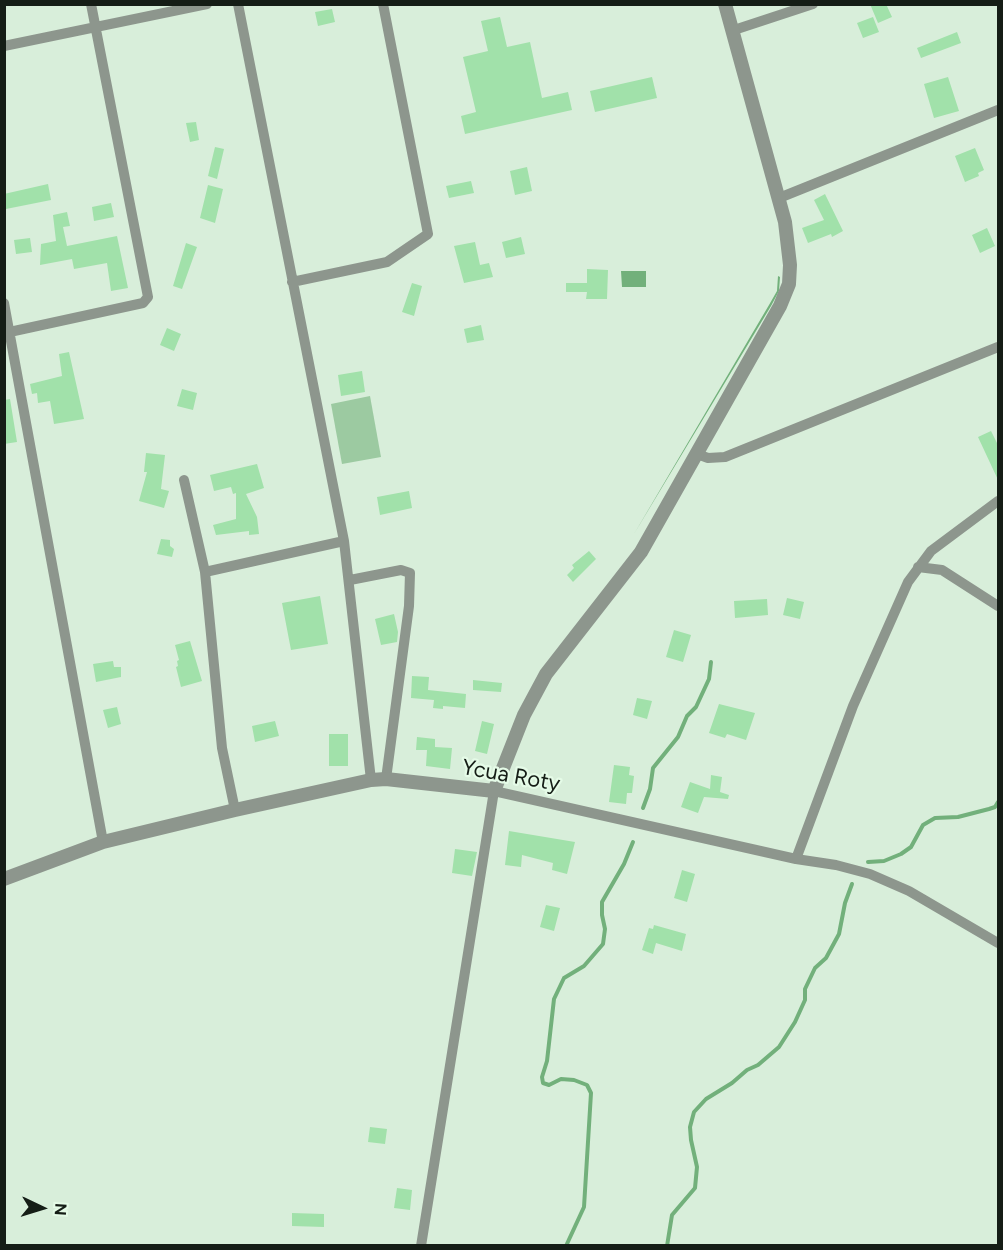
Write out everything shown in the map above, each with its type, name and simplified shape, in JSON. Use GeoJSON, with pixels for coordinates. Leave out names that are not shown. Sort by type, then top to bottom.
{"type":"FeatureCollection","features":[{"type":"Feature","properties":{"kind":"street"},"geometry":{"type":"LineString","coordinates":[[7,332],[143,303],[148,297],[91,4]]}},
{"type":"Feature","properties":{"kind":"street"},"geometry":{"type":"LineString","coordinates":[[4,46],[207,4]]}},
{"type":"Feature","properties":{"kind":"street"},"geometry":{"type":"LineString","coordinates":[[238,4],[344,541],[378,779]]}},
{"type":"Feature","properties":{"kind":"street"},"geometry":{"type":"LineString","coordinates":[[292,282],[387,262],[428,234],[383,4]]}},
{"type":"Feature","properties":{"kind":"street"},"geometry":{"type":"LineString","coordinates":[[421,1245],[494,791],[524,715],[546,674],[641,552],[785,296],[789,284],[790,265],[785,222],[725,4]]}},
{"type":"Feature","properties":{"kind":"street"},"geometry":{"type":"LineString","coordinates":[[731,31],[813,4]]}},
{"type":"Feature","properties":{"kind":"street"},"geometry":{"type":"LineString","coordinates":[[779,198],[999,110]]}},
{"type":"Feature","properties":{"kind":"street"},"geometry":{"type":"LineString","coordinates":[[4,303],[7,332],[103,842]]}},
{"type":"Feature","properties":{"kind":"street"},"geometry":{"type":"LineString","coordinates":[[697,454],[708,458],[725,457],[999,347]]}},
{"type":"Feature","properties":{"kind":"street"},"geometry":{"type":"LineString","coordinates":[[184,480],[205,572],[222,748],[235,810]]}},
{"type":"Feature","properties":{"kind":"street"},"geometry":{"type":"LineString","coordinates":[[796,859],[853,706],[908,582],[931,551],[999,501]]}},
{"type":"Feature","properties":{"kind":"street"},"geometry":{"type":"LineString","coordinates":[[205,572],[344,541]]}},
{"type":"Feature","properties":{"kind":"street"},"geometry":{"type":"LineString","coordinates":[[918,567],[942,570],[999,606]]}},
{"type":"Feature","properties":{"kind":"street"},"geometry":{"type":"LineString","coordinates":[[350,580],[401,570],[410,573],[409,606],[378,779]]}},
{"type":"Feature","properties":{"kind":"street","name":"Ycua Roty"},"geometry":{"type":"LineString","coordinates":[[4,879],[103,842],[378,779],[494,791],[870,874],[909,891],[999,944]]}},
{"type":"Feature","properties":{"kind":"shaded area"},"geometry":{"type":"Polygon","coordinates":[[[621,271],[646,271],[646,287],[622,287],[621,271]]]}},
{"type":"Feature","properties":{"kind":"shaded area"},"geometry":{"type":"Polygon","coordinates":[[[778,276],[780,277],[779,291],[771,306],[634,534],[777,291],[778,276]]]}},
{"type":"Feature","properties":{"kind":"shaded area"},"geometry":{"type":"Polygon","coordinates":[[[370,396],[381,457],[342,464],[331,404],[370,396]]]}},
{"type":"Feature","properties":{"kind":"building"},"geometry":{"type":"Polygon","coordinates":[[[870,4],[886,4],[892,17],[878,23],[870,4]]]}},
{"type":"Feature","properties":{"kind":"building"},"geometry":{"type":"Polygon","coordinates":[[[332,9],[335,22],[318,26],[315,12],[332,9]]]}},
{"type":"Feature","properties":{"kind":"building"},"geometry":{"type":"Polygon","coordinates":[[[500,17],[507,47],[530,42],[542,98],[568,92],[572,110],[465,134],[461,116],[476,112],[463,57],[488,51],[481,21],[500,17]]]}},
{"type":"Feature","properties":{"kind":"building"},"geometry":{"type":"Polygon","coordinates":[[[873,17],[879,32],[863,38],[857,23],[873,17]]]}},
{"type":"Feature","properties":{"kind":"building"},"geometry":{"type":"Polygon","coordinates":[[[957,32],[961,43],[921,58],[917,48],[957,32]]]}},
{"type":"Feature","properties":{"kind":"building"},"geometry":{"type":"Polygon","coordinates":[[[652,77],[657,98],[595,112],[590,91],[652,77]]]}},
{"type":"Feature","properties":{"kind":"building"},"geometry":{"type":"Polygon","coordinates":[[[948,77],[959,111],[934,118],[924,84],[948,77]]]}},
{"type":"Feature","properties":{"kind":"building"},"geometry":{"type":"Polygon","coordinates":[[[196,122],[199,140],[190,142],[186,123],[196,122]]]}},
{"type":"Feature","properties":{"kind":"building"},"geometry":{"type":"Polygon","coordinates":[[[215,147],[224,149],[217,179],[208,176],[215,147]]]}},
{"type":"Feature","properties":{"kind":"building"},"geometry":{"type":"Polygon","coordinates":[[[975,148],[984,170],[978,173],[979,176],[965,182],[955,156],[975,148]]]}},
{"type":"Feature","properties":{"kind":"building"},"geometry":{"type":"Polygon","coordinates":[[[527,167],[532,191],[515,195],[510,171],[527,167]]]}},
{"type":"Feature","properties":{"kind":"building"},"geometry":{"type":"Polygon","coordinates":[[[471,181],[474,193],[449,198],[446,186],[471,181]]]}},
{"type":"Feature","properties":{"kind":"building"},"geometry":{"type":"Polygon","coordinates":[[[48,184],[51,200],[6,209],[4,194],[48,184]]]}},
{"type":"Feature","properties":{"kind":"building"},"geometry":{"type":"Polygon","coordinates":[[[208,185],[223,189],[215,223],[200,218],[208,185]]]}},
{"type":"Feature","properties":{"kind":"building"},"geometry":{"type":"Polygon","coordinates":[[[825,194],[843,231],[832,237],[831,234],[808,243],[802,228],[824,220],[814,200],[825,194]]]}},
{"type":"Feature","properties":{"kind":"building"},"geometry":{"type":"Polygon","coordinates":[[[111,203],[114,217],[94,221],[92,207],[111,203]]]}},
{"type":"Feature","properties":{"kind":"building"},"geometry":{"type":"Polygon","coordinates":[[[67,212],[70,226],[63,227],[67,246],[117,236],[128,288],[111,291],[107,263],[74,269],[72,259],[40,265],[41,244],[56,241],[53,215],[67,212]]]}},
{"type":"Feature","properties":{"kind":"building"},"geometry":{"type":"Polygon","coordinates":[[[987,228],[995,246],[980,253],[972,235],[987,228]]]}},
{"type":"Feature","properties":{"kind":"building"},"geometry":{"type":"Polygon","coordinates":[[[521,237],[525,254],[506,258],[502,242],[521,237]]]}},
{"type":"Feature","properties":{"kind":"building"},"geometry":{"type":"Polygon","coordinates":[[[30,238],[32,252],[16,254],[14,240],[30,238]]]}},
{"type":"Feature","properties":{"kind":"building"},"geometry":{"type":"Polygon","coordinates":[[[475,242],[480,265],[489,263],[493,277],[464,283],[454,246],[475,242]]]}},
{"type":"Feature","properties":{"kind":"building"},"geometry":{"type":"Polygon","coordinates":[[[186,243],[197,247],[182,289],[173,286],[186,243]]]}},
{"type":"Feature","properties":{"kind":"building"},"geometry":{"type":"Polygon","coordinates":[[[587,269],[608,270],[607,299],[586,299],[587,292],[566,292],[566,283],[587,283],[587,269]]]}},
{"type":"Feature","properties":{"kind":"building"},"geometry":{"type":"Polygon","coordinates":[[[412,283],[422,286],[414,316],[402,312],[412,283]]]}},
{"type":"Feature","properties":{"kind":"building"},"geometry":{"type":"Polygon","coordinates":[[[481,325],[484,340],[467,343],[464,329],[481,325]]]}},
{"type":"Feature","properties":{"kind":"building"},"geometry":{"type":"Polygon","coordinates":[[[167,328],[181,334],[174,351],[160,345],[167,328]]]}},
{"type":"Feature","properties":{"kind":"building"},"geometry":{"type":"Polygon","coordinates":[[[69,352],[84,419],[54,424],[50,401],[38,403],[37,393],[32,394],[30,384],[62,376],[59,354],[69,352]]]}},
{"type":"Feature","properties":{"kind":"building"},"geometry":{"type":"Polygon","coordinates":[[[362,371],[365,392],[341,396],[338,375],[362,371]]]}},
{"type":"Feature","properties":{"kind":"building"},"geometry":{"type":"Polygon","coordinates":[[[182,389],[197,393],[193,410],[177,406],[182,389]]]}},
{"type":"Feature","properties":{"kind":"building"},"geometry":{"type":"Polygon","coordinates":[[[10,399],[17,442],[4,444],[4,400],[10,399]]]}},
{"type":"Feature","properties":{"kind":"building"},"geometry":{"type":"Polygon","coordinates":[[[991,431],[999,447],[999,482],[978,437],[991,431]]]}},
{"type":"Feature","properties":{"kind":"building"},"geometry":{"type":"Polygon","coordinates":[[[146,453],[165,455],[161,489],[169,491],[164,508],[139,501],[147,472],[144,472],[146,453]]]}},
{"type":"Feature","properties":{"kind":"building"},"geometry":{"type":"Polygon","coordinates":[[[257,464],[264,488],[246,494],[257,517],[259,534],[249,535],[249,531],[216,535],[213,525],[236,519],[236,493],[233,494],[231,487],[214,491],[210,475],[257,464]]]}},
{"type":"Feature","properties":{"kind":"building"},"geometry":{"type":"Polygon","coordinates":[[[409,491],[412,508],[380,515],[377,497],[409,491]]]}},
{"type":"Feature","properties":{"kind":"building"},"geometry":{"type":"Polygon","coordinates":[[[161,539],[170,540],[170,546],[174,549],[172,557],[157,554],[161,539]]]}},
{"type":"Feature","properties":{"kind":"building"},"geometry":{"type":"Polygon","coordinates":[[[589,551],[596,559],[573,582],[567,575],[574,568],[572,565],[589,551]]]}},
{"type":"Feature","properties":{"kind":"building"},"geometry":{"type":"Polygon","coordinates":[[[320,596],[328,644],[291,650],[282,603],[320,596]]]}},
{"type":"Feature","properties":{"kind":"building"},"geometry":{"type":"Polygon","coordinates":[[[787,598],[804,602],[800,619],[783,615],[787,598]]]}},
{"type":"Feature","properties":{"kind":"building"},"geometry":{"type":"Polygon","coordinates":[[[767,599],[768,615],[735,618],[734,601],[767,599]]]}},
{"type":"Feature","properties":{"kind":"building"},"geometry":{"type":"Polygon","coordinates":[[[394,614],[398,632],[397,642],[381,645],[375,619],[394,614]]]}},
{"type":"Feature","properties":{"kind":"building"},"geometry":{"type":"Polygon","coordinates":[[[674,630],[691,635],[683,662],[666,657],[674,630]]]}},
{"type":"Feature","properties":{"kind":"building"},"geometry":{"type":"Polygon","coordinates":[[[190,641],[202,681],[181,687],[176,667],[179,660],[175,645],[190,641]]]}},
{"type":"Feature","properties":{"kind":"building"},"geometry":{"type":"Polygon","coordinates":[[[113,661],[114,667],[121,667],[121,677],[96,682],[93,664],[113,661]]]}},
{"type":"Feature","properties":{"kind":"building"},"geometry":{"type":"Polygon","coordinates":[[[412,676],[429,677],[428,690],[466,694],[465,708],[443,706],[443,709],[433,708],[434,700],[411,698],[412,676]]]}},
{"type":"Feature","properties":{"kind":"building"},"geometry":{"type":"Polygon","coordinates":[[[473,680],[502,683],[501,692],[473,690],[473,680]]]}},
{"type":"Feature","properties":{"kind":"building"},"geometry":{"type":"Polygon","coordinates":[[[637,698],[652,701],[647,719],[633,715],[637,698]]]}},
{"type":"Feature","properties":{"kind":"building"},"geometry":{"type":"Polygon","coordinates":[[[719,704],[755,713],[746,740],[727,734],[725,738],[709,733],[719,704]]]}},
{"type":"Feature","properties":{"kind":"building"},"geometry":{"type":"Polygon","coordinates":[[[117,707],[121,724],[108,728],[103,710],[117,707]]]}},
{"type":"Feature","properties":{"kind":"building"},"geometry":{"type":"Polygon","coordinates":[[[275,721],[279,736],[255,742],[252,726],[275,721]]]}},
{"type":"Feature","properties":{"kind":"building"},"geometry":{"type":"Polygon","coordinates":[[[482,721],[494,724],[487,754],[475,751],[482,721]]]}},
{"type":"Feature","properties":{"kind":"building"},"geometry":{"type":"Polygon","coordinates":[[[329,734],[348,734],[348,766],[329,766],[329,734]]]}},
{"type":"Feature","properties":{"kind":"building"},"geometry":{"type":"Polygon","coordinates":[[[417,737],[435,739],[435,747],[452,748],[450,769],[426,766],[427,750],[416,750],[417,737]]]}},
{"type":"Feature","properties":{"kind":"building"},"geometry":{"type":"Polygon","coordinates":[[[614,765],[630,767],[629,775],[634,776],[632,793],[627,793],[626,804],[609,802],[614,765]]]}},
{"type":"Feature","properties":{"kind":"building"},"geometry":{"type":"Polygon","coordinates":[[[711,775],[722,777],[720,792],[729,795],[728,799],[704,797],[698,813],[681,807],[690,782],[710,789],[711,775]]]}},
{"type":"Feature","properties":{"kind":"building"},"geometry":{"type":"Polygon","coordinates":[[[509,831],[575,842],[567,874],[552,870],[553,863],[522,855],[521,867],[505,865],[509,831]]]}},
{"type":"Feature","properties":{"kind":"building"},"geometry":{"type":"Polygon","coordinates":[[[455,849],[477,852],[472,876],[452,873],[455,849]]]}},
{"type":"Feature","properties":{"kind":"building"},"geometry":{"type":"Polygon","coordinates":[[[682,870],[695,874],[687,902],[674,898],[682,870]]]}},
{"type":"Feature","properties":{"kind":"building"},"geometry":{"type":"Polygon","coordinates":[[[546,905],[560,908],[554,931],[540,927],[546,905]]]}},
{"type":"Feature","properties":{"kind":"building"},"geometry":{"type":"Polygon","coordinates":[[[654,925],[686,934],[682,951],[656,943],[653,954],[642,950],[649,928],[653,929],[654,925]]]}},
{"type":"Feature","properties":{"kind":"building"},"geometry":{"type":"Polygon","coordinates":[[[370,1127],[387,1129],[385,1144],[368,1142],[370,1127]]]}},
{"type":"Feature","properties":{"kind":"building"},"geometry":{"type":"Polygon","coordinates":[[[397,1188],[412,1190],[410,1210],[394,1208],[397,1188]]]}},
{"type":"Feature","properties":{"kind":"building"},"geometry":{"type":"Polygon","coordinates":[[[292,1213],[324,1214],[324,1227],[292,1226],[292,1213]]]}},
{"type":"Feature","properties":{"kind":"waterway"},"geometry":{"type":"LineString","coordinates":[[643,808],[650,789],[653,768],[678,737],[687,716],[696,707],[709,679],[711,662]]}},
{"type":"Feature","properties":{"kind":"waterway"},"geometry":{"type":"LineString","coordinates":[[868,862],[884,861],[901,854],[911,847],[923,825],[935,818],[958,817],[995,807],[998,802]]}},
{"type":"Feature","properties":{"kind":"waterway"},"geometry":{"type":"LineString","coordinates":[[566,1246],[584,1207],[591,1093],[587,1085],[574,1080],[561,1079],[549,1085],[543,1083],[554,999],[564,978],[584,966],[603,944],[605,929],[602,902],[624,864],[633,842]]}},
{"type":"Feature","properties":{"kind":"waterway"},"geometry":{"type":"LineString","coordinates":[[667,1246],[672,1215],[695,1188],[697,1167],[690,1127],[694,1112],[706,1099],[732,1083],[747,1070],[758,1065],[779,1047],[795,1022],[805,1000],[805,989],[815,968],[826,958],[839,934],[845,903],[852,884]]}}]}
